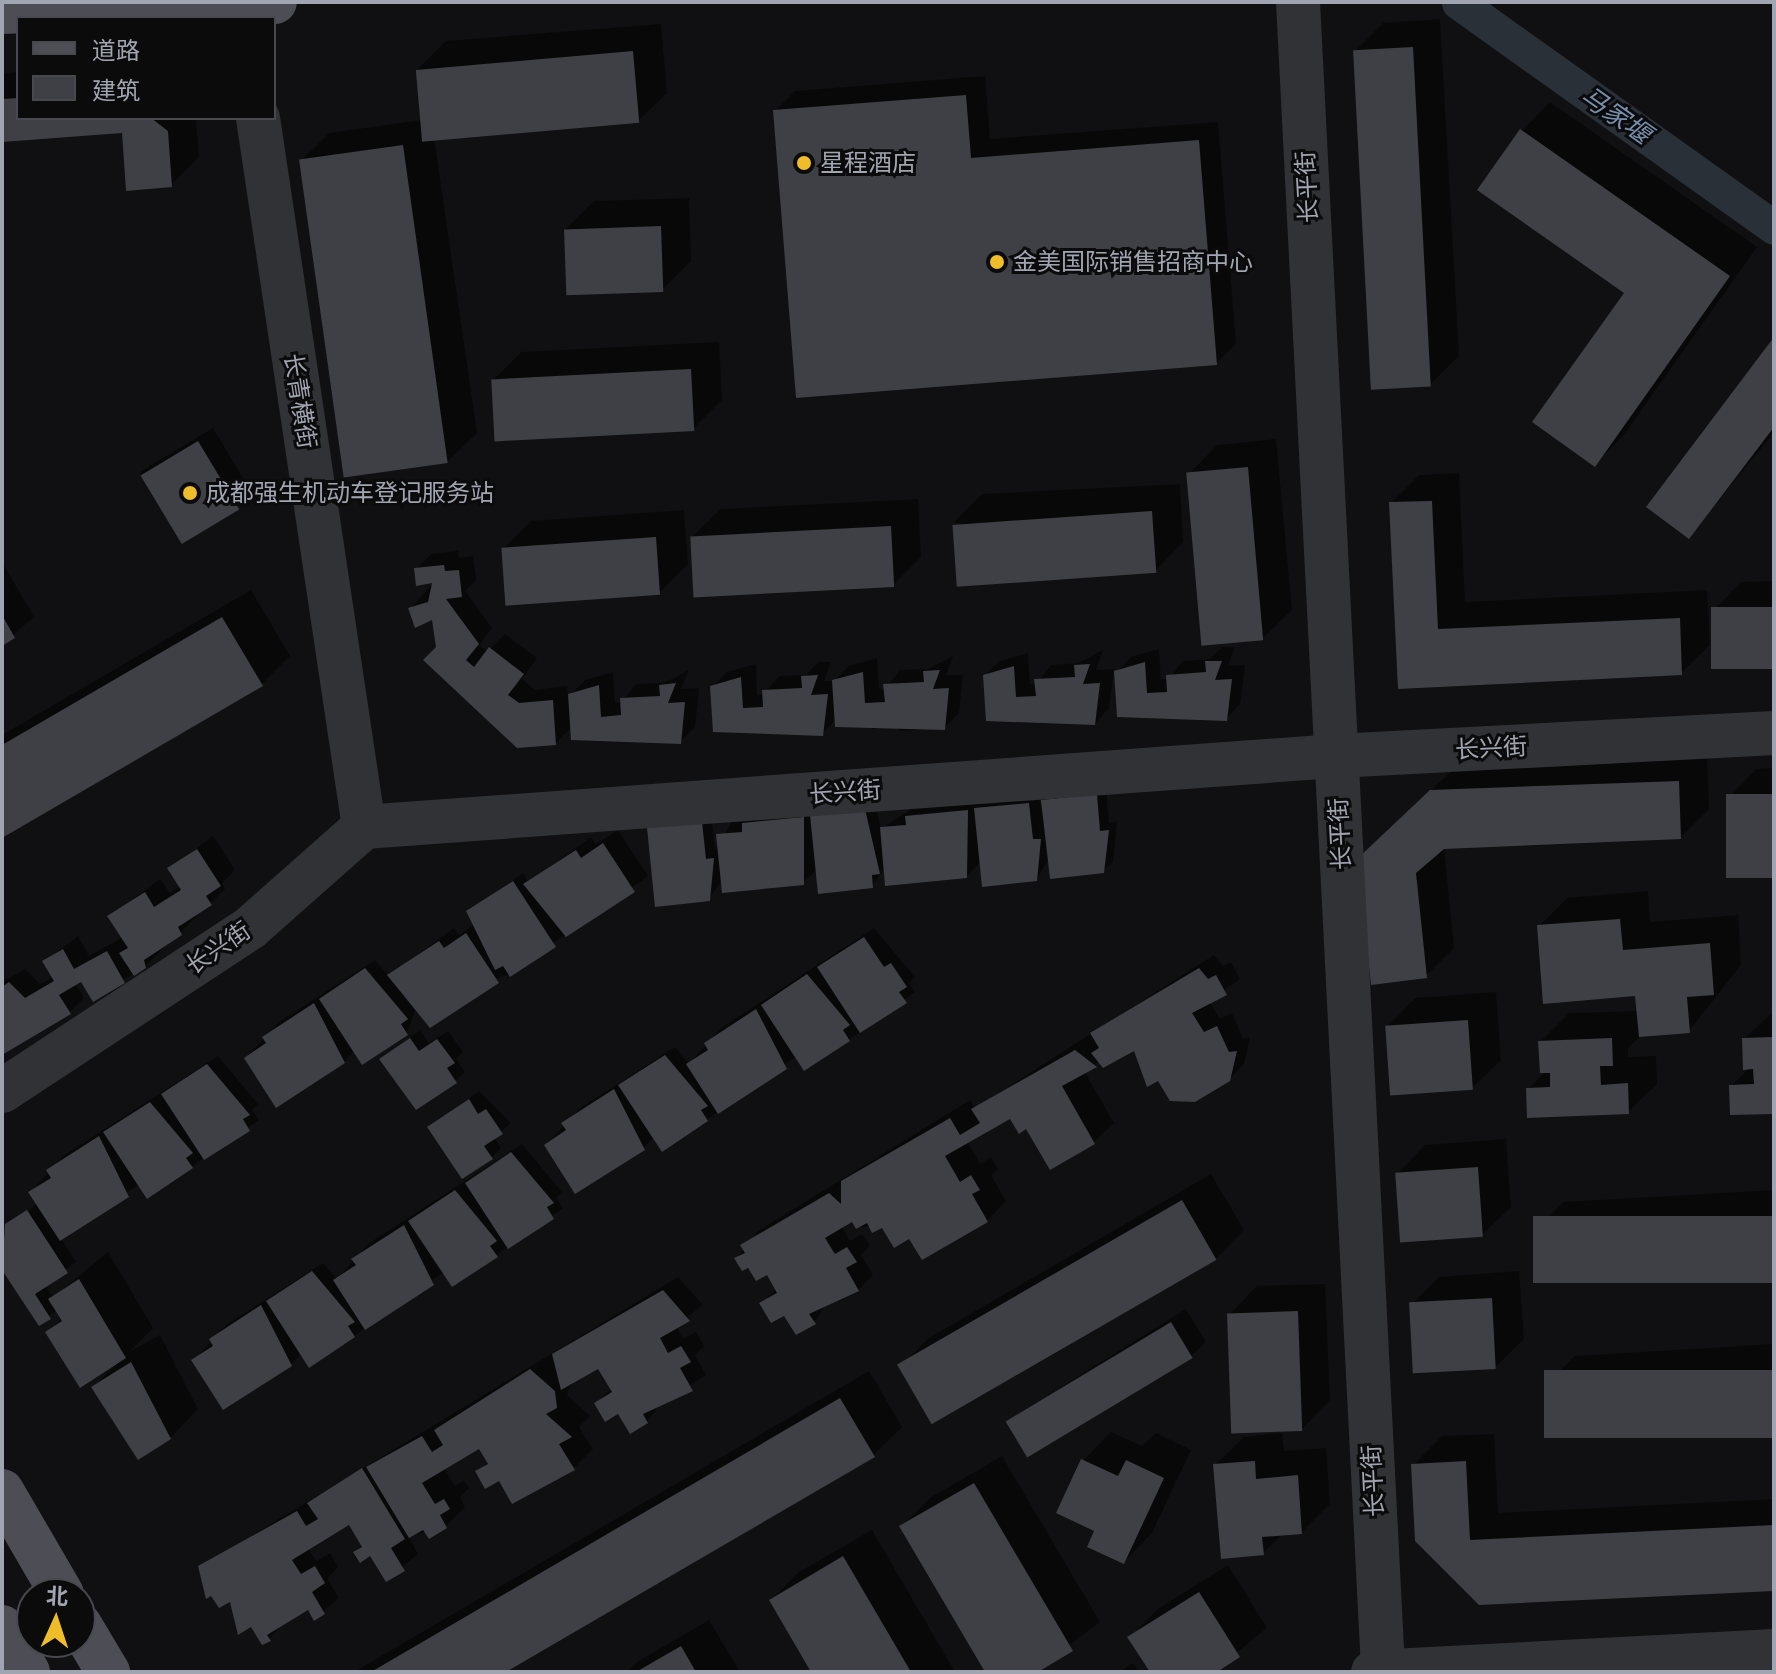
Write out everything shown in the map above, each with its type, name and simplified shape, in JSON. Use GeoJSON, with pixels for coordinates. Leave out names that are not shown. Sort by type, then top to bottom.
{"type":"FeatureCollection","features":[{"type":"Feature","properties":{"kind":"main road"},"geometry":{"type":"LineString","coordinates":[[2,12],[250,7]]}},
{"type":"Feature","properties":{"kind":"main road"},"geometry":{"type":"LineString","coordinates":[[2,1491],[53,1578]]}},
{"type":"Feature","properties":{"kind":"main road"},"geometry":{"type":"LineString","coordinates":[[2,1627],[28,1672]]}},
{"type":"Feature","properties":{"kind":"main road"},"geometry":{"type":"LineString","coordinates":[[96,1652],[108,1672]]}},
{"type":"Feature","properties":{"kind":"street","name":"长平街"},"geometry":{"type":"LineString","coordinates":[[1298,2],[1378,1669]]}},
{"type":"Feature","properties":{"kind":"street","name":"长青横街"},"geometry":{"type":"LineString","coordinates":[[258,120],[364,827]]}},
{"type":"Feature","properties":{"kind":"street","name":"长兴街"},"geometry":{"type":"LineString","coordinates":[[2,1091],[250,928],[364,827],[1336,756],[1774,733]]}},
{"type":"Feature","properties":{"kind":"street"},"geometry":{"type":"LineString","coordinates":[[1378,1669],[1774,1651]]}},
{"type":"Feature","properties":{"kind":"building"},"geometry":{"type":"Polygon","coordinates":[[[1413,47],[1431,387],[1371,390],[1353,50],[1413,47]]]}},
{"type":"Feature","properties":{"kind":"building"},"geometry":{"type":"Polygon","coordinates":[[[633,51],[639,123],[422,142],[416,70],[633,51]]]}},
{"type":"Feature","properties":{"kind":"building","name":"金美国际销售招商中心"},"geometry":{"type":"Polygon","coordinates":[[[966,95],[971,158],[1199,140],[1217,365],[796,398],[773,110],[966,95]]]}},
{"type":"Feature","properties":{"kind":"building"},"geometry":{"type":"Polygon","coordinates":[[[16,98],[16,120],[154,120],[168,131],[172,187],[126,191],[122,133],[2,142],[2,99],[16,98]]]}},
{"type":"Feature","properties":{"kind":"building"},"geometry":{"type":"Polygon","coordinates":[[[1520,129],[1730,276],[1595,467],[1532,422],[1624,293],[1477,190],[1520,129]]]}},
{"type":"Feature","properties":{"kind":"building"},"geometry":{"type":"Polygon","coordinates":[[[403,145],[448,463],[344,477],[299,160],[403,145]]]}},
{"type":"Feature","properties":{"kind":"building"},"geometry":{"type":"Polygon","coordinates":[[[661,226],[663,292],[566,295],[564,229],[661,226]]]}},
{"type":"Feature","properties":{"kind":"building"},"geometry":{"type":"Polygon","coordinates":[[[1774,337],[1774,427],[1689,539],[1646,507],[1774,337]]]}},
{"type":"Feature","properties":{"kind":"building"},"geometry":{"type":"Polygon","coordinates":[[[691,369],[694,431],[495,441],[491,379],[691,369]]]}},
{"type":"Feature","properties":{"kind":"building","name":"成都强生机动车登记服务站"},"geometry":{"type":"Polygon","coordinates":[[[198,441],[239,510],[182,544],[141,476],[198,441]]]}},
{"type":"Feature","properties":{"kind":"building"},"geometry":{"type":"Polygon","coordinates":[[[1248,467],[1263,640],[1201,646],[1186,472],[1248,467]]]}},
{"type":"Feature","properties":{"kind":"building"},"geometry":{"type":"Polygon","coordinates":[[[1432,501],[1438,629],[1680,618],[1682,675],[1398,689],[1389,502],[1432,501]]]}},
{"type":"Feature","properties":{"kind":"building"},"geometry":{"type":"Polygon","coordinates":[[[1152,511],[1156,573],[957,587],[952,525],[1152,511]]]}},
{"type":"Feature","properties":{"kind":"building"},"geometry":{"type":"Polygon","coordinates":[[[891,526],[894,587],[693,597],[690,537],[891,526]]]}},
{"type":"Feature","properties":{"kind":"building"},"geometry":{"type":"Polygon","coordinates":[[[656,537],[660,595],[505,606],[501,548],[656,537]]]}},
{"type":"Feature","properties":{"kind":"building"},"geometry":{"type":"Polygon","coordinates":[[[444,565],[445,571],[459,570],[462,597],[446,599],[479,644],[466,660],[474,667],[489,647],[524,674],[508,695],[519,703],[553,700],[556,745],[517,748],[423,660],[436,647],[432,620],[415,628],[408,608],[428,602],[432,583],[416,586],[414,568],[444,565]]]}},
{"type":"Feature","properties":{"kind":"building"},"geometry":{"type":"Polygon","coordinates":[[[1711,607],[1774,607],[1774,669],[1711,669],[1711,607]]]}},
{"type":"Feature","properties":{"kind":"building"},"geometry":{"type":"Polygon","coordinates":[[[2,615],[15,638],[2,646],[2,615]]]}},
{"type":"Feature","properties":{"kind":"building"},"geometry":{"type":"Polygon","coordinates":[[[222,617],[263,686],[2,838],[2,745],[222,617]]]}},
{"type":"Feature","properties":{"kind":"building"},"geometry":{"type":"Polygon","coordinates":[[[1205,661],[1222,661],[1215,680],[1232,679],[1227,721],[1117,717],[1114,671],[1145,662],[1147,693],[1167,692],[1166,675],[1206,672],[1205,661]]]}},
{"type":"Feature","properties":{"kind":"building"},"geometry":{"type":"Polygon","coordinates":[[[1090,664],[1083,684],[1100,683],[1095,725],[986,721],[983,675],[1014,666],[1016,697],[1036,696],[1034,679],[1075,677],[1074,665],[1090,664]]]}},
{"type":"Feature","properties":{"kind":"building"},"geometry":{"type":"Polygon","coordinates":[[[940,670],[933,689],[949,688],[945,730],[835,727],[832,680],[863,672],[865,703],[885,702],[883,684],[924,682],[923,671],[940,670]]]}},
{"type":"Feature","properties":{"kind":"building"},"geometry":{"type":"Polygon","coordinates":[[[818,675],[811,695],[828,694],[823,736],[713,732],[710,686],[741,677],[743,708],[763,707],[762,690],[802,688],[801,676],[818,675]]]}},
{"type":"Feature","properties":{"kind":"building"},"geometry":{"type":"Polygon","coordinates":[[[676,683],[668,703],[685,702],[681,744],[571,740],[568,694],[599,685],[601,717],[621,715],[620,698],[660,696],[659,685],[676,683]]]}},
{"type":"Feature","properties":{"kind":"building"},"geometry":{"type":"Polygon","coordinates":[[[1679,781],[1681,839],[1444,849],[1416,873],[1427,978],[1371,985],[1357,859],[1430,790],[1679,781]]]}},
{"type":"Feature","properties":{"kind":"building"},"geometry":{"type":"Polygon","coordinates":[[[1097,794],[1100,831],[1109,830],[1104,873],[1050,879],[1041,800],[1097,794]]]}},
{"type":"Feature","properties":{"kind":"building"},"geometry":{"type":"Polygon","coordinates":[[[1726,794],[1774,794],[1774,878],[1726,878],[1726,794]]]}},
{"type":"Feature","properties":{"kind":"building"},"geometry":{"type":"Polygon","coordinates":[[[1029,803],[1033,839],[1041,839],[1037,881],[982,887],[974,808],[1029,803]]]}},
{"type":"Feature","properties":{"kind":"building"},"geometry":{"type":"Polygon","coordinates":[[[865,809],[880,874],[872,875],[873,888],[818,894],[810,815],[865,809]]]}},
{"type":"Feature","properties":{"kind":"building"},"geometry":{"type":"Polygon","coordinates":[[[968,810],[967,878],[885,886],[880,827],[906,825],[905,816],[968,810]]]}},
{"type":"Feature","properties":{"kind":"building"},"geometry":{"type":"Polygon","coordinates":[[[804,817],[804,885],[722,893],[716,834],[742,832],[742,823],[804,817]]]}},
{"type":"Feature","properties":{"kind":"building"},"geometry":{"type":"Polygon","coordinates":[[[702,822],[706,859],[714,858],[710,901],[655,907],[647,828],[702,822]]]}},
{"type":"Feature","properties":{"kind":"building"},"geometry":{"type":"Polygon","coordinates":[[[603,843],[635,892],[566,937],[523,884],[576,850],[581,858],[603,843]]]}},
{"type":"Feature","properties":{"kind":"building"},"geometry":{"type":"Polygon","coordinates":[[[197,849],[221,886],[206,896],[212,905],[178,927],[182,935],[144,960],[146,968],[134,976],[119,953],[128,948],[107,916],[145,892],[154,907],[181,890],[167,868],[197,849]]]}},
{"type":"Feature","properties":{"kind":"building"},"geometry":{"type":"Polygon","coordinates":[[[513,881],[556,947],[510,977],[503,966],[495,970],[466,911],[513,881]]]}},
{"type":"Feature","properties":{"kind":"building"},"geometry":{"type":"Polygon","coordinates":[[[1620,919],[1623,950],[1710,943],[1714,995],[1687,997],[1690,1033],[1639,1037],[1635,996],[1543,1004],[1537,925],[1620,919]]]}},
{"type":"Feature","properties":{"kind":"building"},"geometry":{"type":"Polygon","coordinates":[[[466,933],[499,983],[430,1028],[387,975],[439,941],[444,948],[466,933]]]}},
{"type":"Feature","properties":{"kind":"building"},"geometry":{"type":"Polygon","coordinates":[[[864,937],[884,967],[891,963],[907,987],[899,992],[907,1003],[860,1033],[817,967],[864,937]]]}},
{"type":"Feature","properties":{"kind":"building"},"geometry":{"type":"Polygon","coordinates":[[[63,949],[74,969],[107,951],[125,983],[93,1002],[81,982],[59,995],[71,1014],[2,1055],[2,987],[9,982],[25,998],[54,981],[42,961],[63,949]]]}},
{"type":"Feature","properties":{"kind":"building"},"geometry":{"type":"Polygon","coordinates":[[[365,968],[408,1019],[401,1024],[408,1035],[362,1065],[319,999],[365,968]]]}},
{"type":"Feature","properties":{"kind":"building"},"geometry":{"type":"Polygon","coordinates":[[[1199,968],[1208,979],[1216,975],[1227,995],[1192,1013],[1204,1032],[1217,1026],[1229,1052],[1237,1051],[1230,1081],[1195,1102],[1170,1101],[1158,1081],[1147,1087],[1134,1051],[1103,1068],[1091,1053],[1099,1048],[1090,1033],[1199,968]]]}},
{"type":"Feature","properties":{"kind":"building"},"geometry":{"type":"Polygon","coordinates":[[[807,974],[850,1025],[843,1030],[850,1041],[804,1071],[761,1005],[807,974]]]}},
{"type":"Feature","properties":{"kind":"building"},"geometry":{"type":"Polygon","coordinates":[[[314,1003],[345,1063],[276,1108],[244,1058],[266,1043],[262,1037],[314,1003]]]}},
{"type":"Feature","properties":{"kind":"building"},"geometry":{"type":"Polygon","coordinates":[[[756,1009],[787,1069],[718,1114],[686,1064],[708,1050],[704,1043],[756,1009]]]}},
{"type":"Feature","properties":{"kind":"building"},"geometry":{"type":"Polygon","coordinates":[[[1468,1020],[1473,1090],[1390,1096],[1385,1026],[1468,1020]]]}},
{"type":"Feature","properties":{"kind":"building"},"geometry":{"type":"Polygon","coordinates":[[[1774,1037],[1774,1114],[1730,1115],[1729,1085],[1754,1084],[1753,1069],[1743,1070],[1742,1038],[1774,1037]]]}},
{"type":"Feature","properties":{"kind":"building"},"geometry":{"type":"Polygon","coordinates":[[[410,1038],[419,1051],[437,1039],[455,1063],[447,1068],[457,1083],[416,1110],[379,1059],[410,1038]]]}},
{"type":"Feature","properties":{"kind":"building"},"geometry":{"type":"Polygon","coordinates":[[[1612,1038],[1613,1066],[1600,1066],[1601,1085],[1628,1083],[1629,1114],[1527,1118],[1526,1088],[1550,1087],[1550,1073],[1540,1073],[1538,1041],[1612,1038]]]}},
{"type":"Feature","properties":{"kind":"building"},"geometry":{"type":"Polygon","coordinates":[[[1075,1050],[1097,1067],[1062,1086],[1095,1144],[1050,1170],[1026,1129],[1019,1134],[1010,1119],[945,1156],[960,1182],[971,1175],[980,1190],[972,1194],[988,1222],[922,1260],[909,1239],[894,1248],[882,1228],[872,1233],[867,1223],[856,1229],[852,1222],[825,1238],[835,1254],[847,1247],[857,1262],[846,1268],[859,1291],[809,1314],[816,1324],[796,1335],[784,1316],[771,1323],[759,1303],[777,1293],[767,1275],[756,1281],[748,1268],[742,1271],[734,1258],[745,1253],[740,1245],[829,1193],[841,1204],[841,1181],[950,1118],[960,1135],[980,1123],[971,1109],[1075,1050]]]}},
{"type":"Feature","properties":{"kind":"building"},"geometry":{"type":"Polygon","coordinates":[[[665,1055],[708,1106],[701,1110],[708,1121],[662,1152],[618,1085],[665,1055]]]}},
{"type":"Feature","properties":{"kind":"building"},"geometry":{"type":"Polygon","coordinates":[[[207,1064],[250,1115],[243,1119],[250,1131],[204,1160],[161,1094],[207,1064]]]}},
{"type":"Feature","properties":{"kind":"building"},"geometry":{"type":"Polygon","coordinates":[[[614,1089],[645,1150],[575,1194],[544,1145],[566,1130],[561,1123],[614,1089]]]}},
{"type":"Feature","properties":{"kind":"building"},"geometry":{"type":"Polygon","coordinates":[[[469,1099],[478,1114],[486,1109],[503,1134],[484,1146],[493,1159],[462,1179],[427,1127],[469,1099]]]}},
{"type":"Feature","properties":{"kind":"building"},"geometry":{"type":"Polygon","coordinates":[[[150,1102],[193,1153],[186,1158],[193,1168],[147,1199],[103,1132],[150,1102]]]}},
{"type":"Feature","properties":{"kind":"building"},"geometry":{"type":"Polygon","coordinates":[[[99,1136],[129,1197],[60,1241],[28,1192],[51,1178],[46,1170],[99,1136]]]}},
{"type":"Feature","properties":{"kind":"building"},"geometry":{"type":"Polygon","coordinates":[[[511,1152],[554,1203],[547,1207],[554,1219],[508,1249],[465,1183],[511,1152]]]}},
{"type":"Feature","properties":{"kind":"building"},"geometry":{"type":"Polygon","coordinates":[[[1478,1167],[1483,1237],[1400,1243],[1395,1173],[1478,1167]]]}},
{"type":"Feature","properties":{"kind":"building"},"geometry":{"type":"Polygon","coordinates":[[[455,1190],[497,1241],[490,1246],[498,1257],[452,1287],[408,1221],[455,1190]]]}},
{"type":"Feature","properties":{"kind":"building"},"geometry":{"type":"Polygon","coordinates":[[[1182,1200],[1216,1260],[932,1424],[897,1364],[1182,1200]]]}},
{"type":"Feature","properties":{"kind":"building"},"geometry":{"type":"Polygon","coordinates":[[[27,1210],[68,1273],[35,1294],[51,1319],[39,1326],[2,1270],[5,1224],[27,1210]]]}},
{"type":"Feature","properties":{"kind":"building"},"geometry":{"type":"Polygon","coordinates":[[[1533,1216],[1774,1216],[1774,1283],[1533,1283],[1533,1216]]]}},
{"type":"Feature","properties":{"kind":"building"},"geometry":{"type":"Polygon","coordinates":[[[404,1225],[434,1285],[365,1330],[333,1280],[356,1265],[351,1259],[404,1225]]]}},
{"type":"Feature","properties":{"kind":"building"},"geometry":{"type":"Polygon","coordinates":[[[312,1271],[355,1322],[348,1326],[355,1337],[309,1368],[266,1301],[312,1271]]]}},
{"type":"Feature","properties":{"kind":"building"},"geometry":{"type":"Polygon","coordinates":[[[79,1279],[126,1358],[80,1388],[45,1332],[62,1321],[48,1299],[79,1279]]]}},
{"type":"Feature","properties":{"kind":"building"},"geometry":{"type":"Polygon","coordinates":[[[663,1290],[690,1321],[660,1338],[668,1353],[681,1346],[691,1362],[680,1368],[693,1391],[643,1414],[648,1423],[630,1434],[618,1414],[605,1422],[594,1403],[612,1392],[598,1369],[561,1390],[552,1354],[663,1290]]]}},
{"type":"Feature","properties":{"kind":"building"},"geometry":{"type":"Polygon","coordinates":[[[1492,1298],[1496,1369],[1413,1373],[1409,1302],[1492,1298]]]}},
{"type":"Feature","properties":{"kind":"building"},"geometry":{"type":"Polygon","coordinates":[[[261,1305],[292,1366],[223,1410],[191,1360],[213,1346],[209,1339],[261,1305]]]}},
{"type":"Feature","properties":{"kind":"building"},"geometry":{"type":"Polygon","coordinates":[[[1298,1311],[1302,1431],[1231,1433],[1227,1313],[1298,1311]]]}},
{"type":"Feature","properties":{"kind":"building"},"geometry":{"type":"Polygon","coordinates":[[[1171,1322],[1193,1358],[1027,1457],[1006,1421],[1171,1322]]]}},
{"type":"Feature","properties":{"kind":"building"},"geometry":{"type":"Polygon","coordinates":[[[131,1362],[171,1439],[138,1460],[91,1387],[131,1362]]]}},
{"type":"Feature","properties":{"kind":"building"},"geometry":{"type":"Polygon","coordinates":[[[530,1369],[555,1391],[557,1408],[546,1414],[572,1437],[559,1444],[575,1470],[512,1504],[499,1481],[485,1489],[475,1471],[488,1464],[479,1449],[422,1483],[435,1504],[444,1499],[450,1509],[440,1515],[447,1528],[429,1539],[423,1530],[409,1538],[366,1467],[422,1436],[432,1452],[443,1445],[434,1430],[530,1369]]]}},
{"type":"Feature","properties":{"kind":"building"},"geometry":{"type":"Polygon","coordinates":[[[1544,1370],[1774,1370],[1774,1438],[1544,1438],[1544,1370]]]}},
{"type":"Feature","properties":{"kind":"building"},"geometry":{"type":"Polygon","coordinates":[[[840,1398],[875,1457],[506,1672],[371,1672],[840,1398]]]}},
{"type":"Feature","properties":{"kind":"building"},"geometry":{"type":"Polygon","coordinates":[[[1081,1459],[1118,1476],[1126,1460],[1164,1478],[1124,1564],[1087,1547],[1094,1531],[1056,1513],[1081,1459]]]}},
{"type":"Feature","properties":{"kind":"building"},"geometry":{"type":"Polygon","coordinates":[[[1255,1461],[1256,1479],[1298,1475],[1302,1534],[1262,1537],[1264,1555],[1221,1559],[1213,1464],[1255,1461]]]}},
{"type":"Feature","properties":{"kind":"building"},"geometry":{"type":"Polygon","coordinates":[[[1466,1461],[1470,1540],[1774,1525],[1774,1591],[1479,1605],[1415,1541],[1411,1464],[1466,1461]]]}},
{"type":"Feature","properties":{"kind":"building"},"geometry":{"type":"Polygon","coordinates":[[[362,1468],[405,1539],[391,1548],[405,1571],[386,1582],[370,1556],[360,1563],[353,1552],[362,1547],[349,1525],[292,1560],[301,1574],[315,1566],[325,1583],[312,1592],[325,1614],[314,1621],[308,1610],[267,1635],[271,1641],[262,1645],[251,1627],[238,1635],[230,1602],[219,1608],[211,1596],[206,1599],[198,1566],[297,1511],[306,1526],[318,1519],[307,1503],[362,1468]]]}},
{"type":"Feature","properties":{"kind":"building"},"geometry":{"type":"Polygon","coordinates":[[[974,1483],[1073,1651],[1038,1672],[985,1672],[899,1526],[974,1483]]]}},
{"type":"Feature","properties":{"kind":"building"},"geometry":{"type":"Polygon","coordinates":[[[843,1556],[911,1672],[811,1672],[769,1600],[843,1556]]]}},
{"type":"Feature","properties":{"kind":"building"},"geometry":{"type":"Polygon","coordinates":[[[1199,1592],[1240,1657],[1217,1672],[1150,1672],[1127,1637],[1199,1592]]]}},
{"type":"Feature","properties":{"kind":"building"},"geometry":{"type":"Polygon","coordinates":[[[681,1646],[696,1672],[636,1672],[681,1646]]]}},
{"type":"Feature","properties":{"kind":"waterway","name":"马家堰"},"geometry":{"type":"LineString","coordinates":[[1459,3],[1774,228]]}},
{"type":"Feature","properties":{"kind":"place","name":"星程酒店"},"geometry":{"type":"Point","coordinates":[804,163]}},
{"type":"Feature","properties":{"kind":"place","name":"金美国际销售招商中心"},"geometry":{"type":"Point","coordinates":[997,262]}},
{"type":"Feature","properties":{"kind":"place","name":"成都强生机动车登记服务站"},"geometry":{"type":"Point","coordinates":[190,493]}}]}
